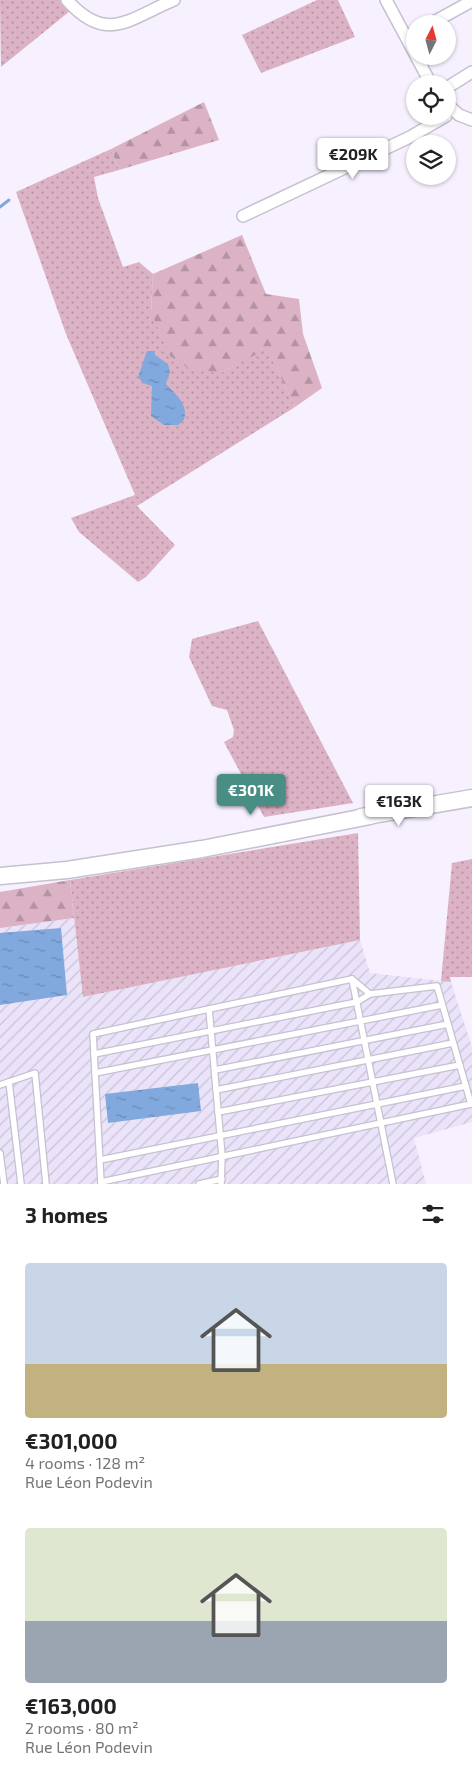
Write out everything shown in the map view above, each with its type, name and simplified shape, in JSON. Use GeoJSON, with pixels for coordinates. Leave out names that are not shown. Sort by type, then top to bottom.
{"type":"FeatureCollection","features":[{"type":"Feature","properties":{"kind":"main road"},"geometry":{"type":"LineString","coordinates":[[0,883],[140,857],[202,849],[472,798]]}},
{"type":"Feature","properties":{"kind":"main road"},"geometry":{"type":"LineString","coordinates":[[0,876],[67,870]]}},
{"type":"Feature","properties":{"kind":"street"},"geometry":{"type":"LineString","coordinates":[[67,0],[85,18],[98,24],[112,26],[129,22],[174,0]]}},
{"type":"Feature","properties":{"kind":"street"},"geometry":{"type":"LineString","coordinates":[[386,0],[406,28]]}},
{"type":"Feature","properties":{"kind":"street"},"geometry":{"type":"LineString","coordinates":[[446,15],[472,1]]}},
{"type":"Feature","properties":{"kind":"street"},"geometry":{"type":"LineString","coordinates":[[456,83],[472,72]]}},
{"type":"Feature","properties":{"kind":"street"},"geometry":{"type":"LineString","coordinates":[[456,114],[472,120]]}},
{"type":"Feature","properties":{"kind":"street"},"geometry":{"type":"LineString","coordinates":[[243,216],[410,137],[429,125]]}},
{"type":"Feature","properties":{"kind":"lane"},"geometry":{"type":"LineString","coordinates":[[352,980],[393,1184]]}},
{"type":"Feature","properties":{"kind":"lane"},"geometry":{"type":"LineString","coordinates":[[94,1054],[357,1002],[370,994],[437,986],[471,1104],[101,1183],[100,1160],[95,1073],[94,1054],[93,1034],[352,980],[370,994]]}},
{"type":"Feature","properties":{"kind":"lane"},"geometry":{"type":"LineString","coordinates":[[95,1073],[442,1004]]}},
{"type":"Feature","properties":{"kind":"lane"},"geometry":{"type":"LineString","coordinates":[[199,1184],[222,1182],[222,1156],[209,1009]]}},
{"type":"Feature","properties":{"kind":"lane"},"geometry":{"type":"LineString","coordinates":[[215,1070],[448,1024]]}},
{"type":"Feature","properties":{"kind":"lane"},"geometry":{"type":"LineString","coordinates":[[216,1090],[453,1043]]}},
{"type":"Feature","properties":{"kind":"lane"},"geometry":{"type":"LineString","coordinates":[[218,1112],[460,1065]]}},
{"type":"Feature","properties":{"kind":"lane"},"geometry":{"type":"LineString","coordinates":[[0,1085],[35,1074],[46,1184]]}},
{"type":"Feature","properties":{"kind":"lane"},"geometry":{"type":"LineString","coordinates":[[9,1082],[21,1184]]}},
{"type":"Feature","properties":{"kind":"lane"},"geometry":{"type":"LineString","coordinates":[[100,1160],[466,1086]]}},
{"type":"Feature","properties":{"kind":"lane"},"geometry":{"type":"LineString","coordinates":[[0,1153],[4,1184]]}},
{"type":"Feature","properties":{"kind":"shaded area"},"geometry":{"type":"Polygon","coordinates":[[[74,918],[84,997],[360,940],[370,973],[451,982],[472,1047],[472,1122],[414,1138],[426,1184],[0,1184],[0,928],[74,918]]]}},
{"type":"Feature","properties":{"kind":"green space"},"geometry":{"type":"Polygon","coordinates":[[[0,0],[62,0],[70,11],[1,67],[0,0]]]}},
{"type":"Feature","properties":{"kind":"green space"},"geometry":{"type":"Polygon","coordinates":[[[317,0],[338,0],[355,37],[261,73],[242,35],[317,0]]]}},
{"type":"Feature","properties":{"kind":"green space"},"geometry":{"type":"Polygon","coordinates":[[[204,102],[219,140],[119,170],[111,149],[204,102]]]}},
{"type":"Feature","properties":{"kind":"green space"},"geometry":{"type":"Polygon","coordinates":[[[111,149],[119,170],[94,177],[98,198],[123,267],[139,262],[153,274],[151,312],[220,373],[267,348],[295,407],[137,506],[175,545],[146,577],[138,582],[79,532],[71,518],[135,495],[66,334],[16,192],[111,149]]]}},
{"type":"Feature","properties":{"kind":"green space"},"geometry":{"type":"Polygon","coordinates":[[[242,235],[266,294],[299,299],[303,334],[322,388],[295,407],[267,349],[220,373],[191,370],[170,356],[151,312],[153,274],[242,235]]]}},
{"type":"Feature","properties":{"kind":"green space"},"geometry":{"type":"Polygon","coordinates":[[[258,621],[353,803],[264,817],[224,742],[233,737],[234,730],[227,710],[212,706],[189,657],[192,639],[258,621]]]}},
{"type":"Feature","properties":{"kind":"green space"},"geometry":{"type":"Polygon","coordinates":[[[358,833],[360,940],[83,997],[70,880],[358,833]]]}},
{"type":"Feature","properties":{"kind":"green space"},"geometry":{"type":"Polygon","coordinates":[[[472,859],[472,977],[450,977],[451,982],[441,981],[452,863],[472,859]]]}},
{"type":"Feature","properties":{"kind":"green space"},"geometry":{"type":"Polygon","coordinates":[[[70,880],[74,918],[0,928],[0,892],[70,880]]]}},
{"type":"Feature","properties":{"kind":"water"},"geometry":{"type":"Polygon","coordinates":[[[147,351],[155,351],[155,355],[168,364],[170,372],[166,384],[185,409],[184,420],[178,425],[164,425],[151,416],[152,386],[143,383],[138,377],[147,351]]]}},
{"type":"Feature","properties":{"kind":"water"},"geometry":{"type":"Polygon","coordinates":[[[61,928],[67,995],[0,1005],[0,933],[61,928]]]}},
{"type":"Feature","properties":{"kind":"water"},"geometry":{"type":"Polygon","coordinates":[[[198,1083],[201,1111],[108,1123],[105,1094],[198,1083]]]}},
{"type":"Feature","properties":{"kind":"waterway"},"geometry":{"type":"LineString","coordinates":[[0,207],[9,200]]}}]}
